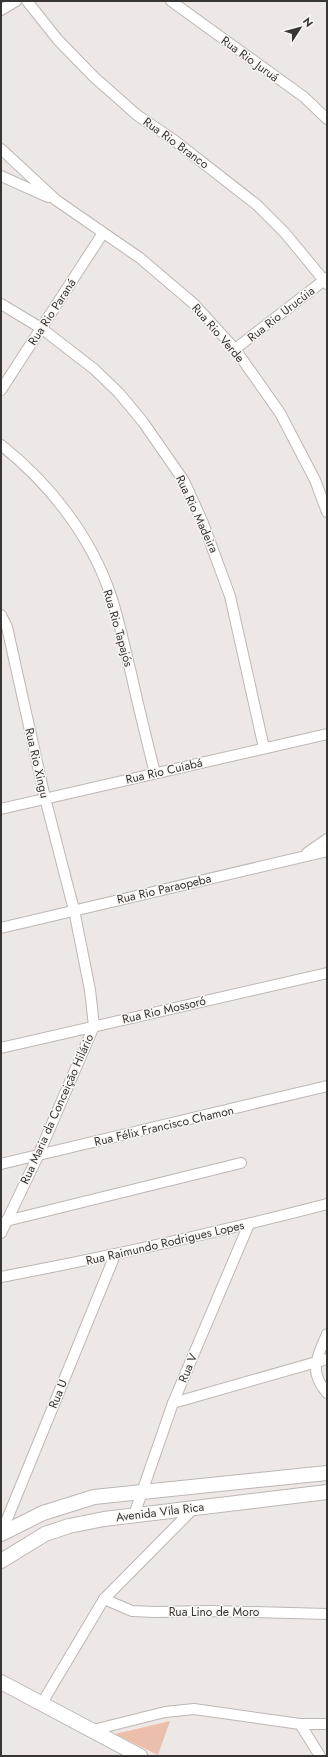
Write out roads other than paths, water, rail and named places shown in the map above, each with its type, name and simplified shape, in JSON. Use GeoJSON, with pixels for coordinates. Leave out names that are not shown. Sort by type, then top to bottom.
{"type":"FeatureCollection","features":[{"type":"Feature","properties":{"kind":"street"},"geometry":{"type":"LineString","coordinates":[[1,10],[16,1]]}},
{"type":"Feature","properties":{"kind":"street","name":"Rua Rio Branco"},"geometry":{"type":"LineString","coordinates":[[27,1],[58,40],[94,77],[137,115],[175,141],[257,205],[285,233],[326,281]]}},
{"type":"Feature","properties":{"kind":"street","name":"Rua Rio Juruá"},"geometry":{"type":"LineString","coordinates":[[171,1],[304,97],[327,119]]}},
{"type":"Feature","properties":{"kind":"street","name":"Rua Rio Verde"},"geometry":{"type":"LineString","coordinates":[[1,149],[56,200],[140,258],[194,304],[235,349],[280,413],[315,480],[327,512]]}},
{"type":"Feature","properties":{"kind":"street"},"geometry":{"type":"LineString","coordinates":[[2,177],[12,170],[13,161]]}},
{"type":"Feature","properties":{"kind":"street","name":"Rua Rio Verde"},"geometry":{"type":"LineString","coordinates":[[2,177],[56,200]]}},
{"type":"Feature","properties":{"kind":"street","name":"Rua Rio Paraná"},"geometry":{"type":"LineString","coordinates":[[1,390],[104,233]]}},
{"type":"Feature","properties":{"kind":"street","name":"Rua Rio Urucúia"},"geometry":{"type":"LineString","coordinates":[[235,349],[326,281]]}},
{"type":"Feature","properties":{"kind":"street","name":"Rua Rio Madeira"},"geometry":{"type":"LineString","coordinates":[[1,304],[42,328],[94,369],[119,393],[147,428],[184,481],[203,523],[230,596],[264,748]]}},
{"type":"Feature","properties":{"kind":"street","name":"Rua Rio Tapajós"},"geometry":{"type":"LineString","coordinates":[[1,445],[15,456],[46,486],[70,518],[93,555],[110,595],[155,773]]}},
{"type":"Feature","properties":{"kind":"street","name":"Rua Rio Xingu"},"geometry":{"type":"LineString","coordinates":[[1,615],[7,627],[45,798],[74,910]]}},
{"type":"Feature","properties":{"kind":"street","name":"Rua Rio Cuiabá"},"geometry":{"type":"LineString","coordinates":[[1,809],[327,734]]}},
{"type":"Feature","properties":{"kind":"street"},"geometry":{"type":"LineString","coordinates":[[303,856],[327,839]]}},
{"type":"Feature","properties":{"kind":"street","name":"Rua Rio Paraopeba"},"geometry":{"type":"LineString","coordinates":[[1,928],[327,850]]}},
{"type":"Feature","properties":{"kind":"street","name":"Rua Maria da Conceição Hilário"},"geometry":{"type":"LineString","coordinates":[[1,1233],[38,1156],[94,1026],[90,990],[74,910]]}},
{"type":"Feature","properties":{"kind":"street","name":"Rua Rio Mossoró"},"geometry":{"type":"LineString","coordinates":[[1,1048],[327,973]]}},
{"type":"Feature","properties":{"kind":"street","name":"Rua Félix Francisco Chamon"},"geometry":{"type":"LineString","coordinates":[[1,1164],[327,1086]]}},
{"type":"Feature","properties":{"kind":"street"},"geometry":{"type":"LineString","coordinates":[[6,1221],[241,1164]]}},
{"type":"Feature","properties":{"kind":"street","name":"Rua Raimundo Rodrigues Lopes"},"geometry":{"type":"LineString","coordinates":[[1,1277],[115,1255],[249,1224],[327,1204]]}},
{"type":"Feature","properties":{"kind":"street","name":"Rua V"},"geometry":{"type":"LineString","coordinates":[[134,1515],[173,1403],[249,1224]]}},
{"type":"Feature","properties":{"kind":"street","name":"Rua U"},"geometry":{"type":"LineString","coordinates":[[1,1534],[115,1255]]}},
{"type":"Feature","properties":{"kind":"street"},"geometry":{"type":"LineString","coordinates":[[327,1334],[315,1363],[319,1383],[327,1393]]}},
{"type":"Feature","properties":{"kind":"street"},"geometry":{"type":"LineString","coordinates":[[173,1403],[327,1359]]}},
{"type":"Feature","properties":{"kind":"street","name":"Avenida Vila Rica"},"geometry":{"type":"LineString","coordinates":[[1,1534],[43,1513],[94,1497],[327,1473]]}},
{"type":"Feature","properties":{"kind":"street","name":"Avenida Vila Rica"},"geometry":{"type":"LineString","coordinates":[[1,1561],[45,1534],[90,1522],[194,1507],[327,1492]]}},
{"type":"Feature","properties":{"kind":"street"},"geometry":{"type":"LineString","coordinates":[[42,1703],[104,1599],[194,1507]]}},
{"type":"Feature","properties":{"kind":"street","name":"Rua Lino de Moro"},"geometry":{"type":"LineString","coordinates":[[104,1599],[132,1611],[155,1612],[212,1610],[327,1614]]}},
{"type":"Feature","properties":{"kind":"street"},"geometry":{"type":"LineString","coordinates":[[1,1682],[140,1756]]}},
{"type":"Feature","properties":{"kind":"street"},"geometry":{"type":"LineString","coordinates":[[92,1730],[165,1712],[194,1709],[300,1724],[327,1724]]}},
{"type":"Feature","properties":{"kind":"street"},"geometry":{"type":"LineString","coordinates":[[300,1724],[320,1756]]}}]}
